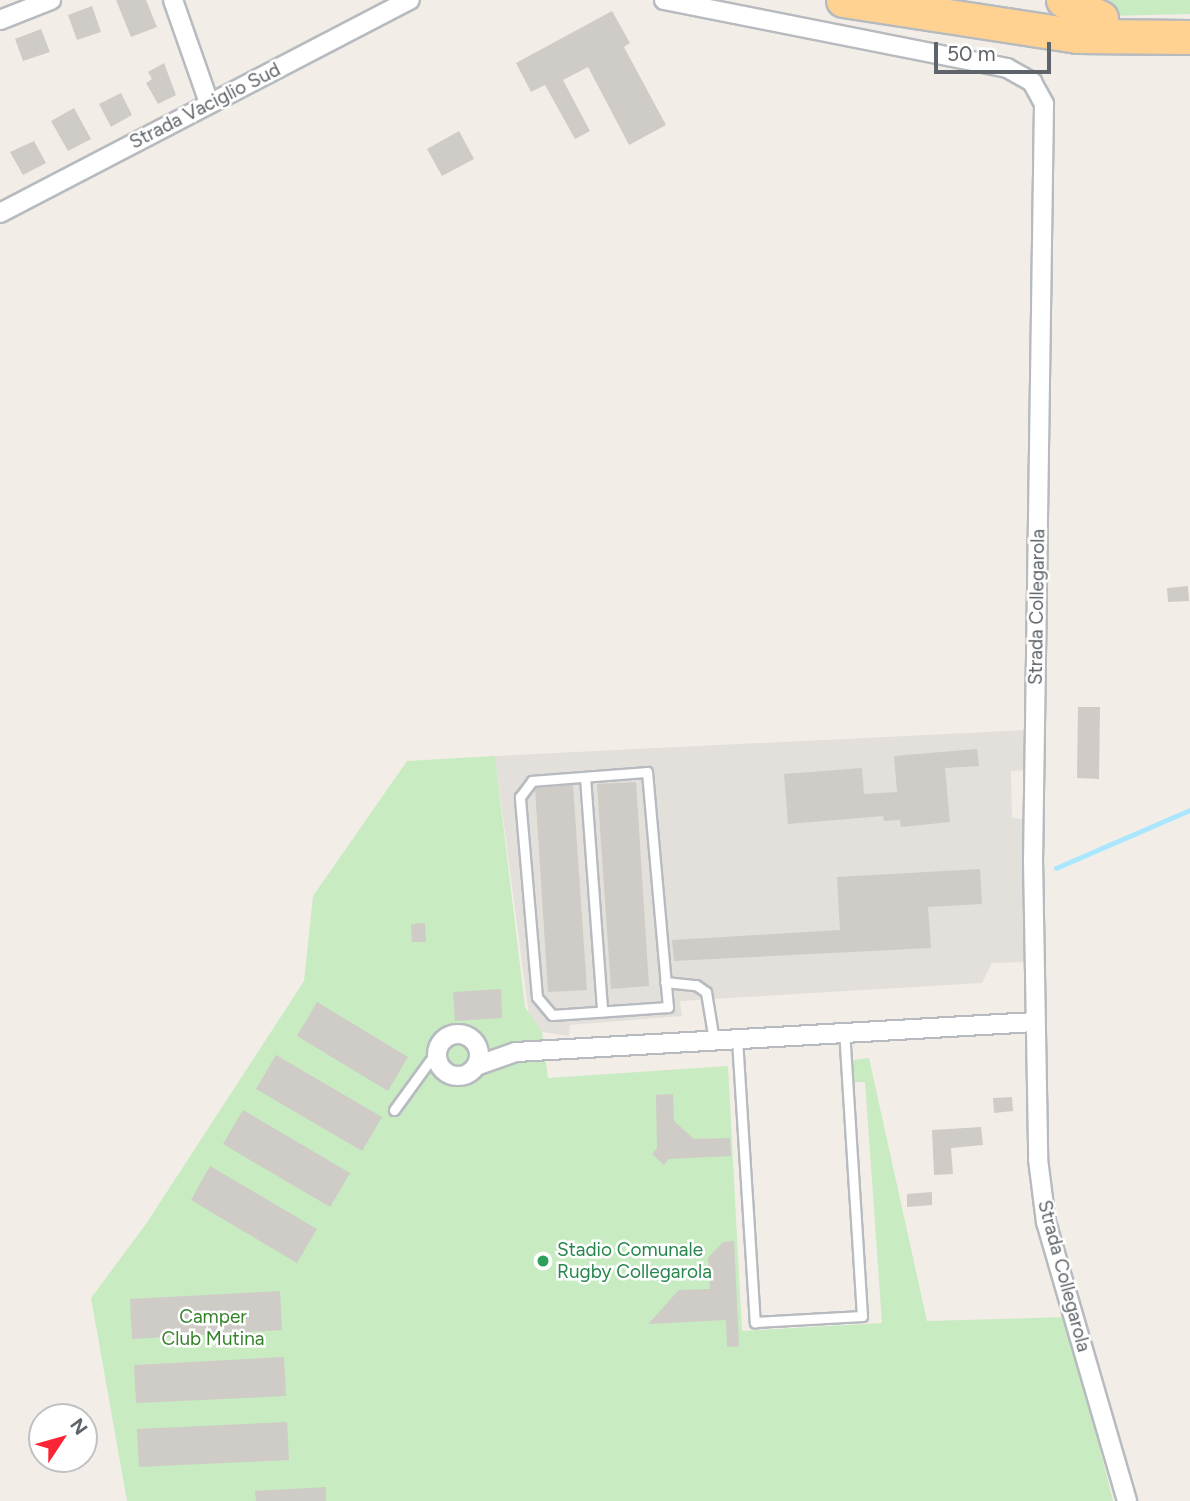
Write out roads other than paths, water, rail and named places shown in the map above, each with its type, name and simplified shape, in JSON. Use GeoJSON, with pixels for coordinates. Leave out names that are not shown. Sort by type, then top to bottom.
{"type":"FeatureCollection","features":[{"type":"Feature","properties":{"kind":"highway"},"geometry":{"type":"LineString","coordinates":[[843,0],[1064,35],[1190,37]]}},
{"type":"Feature","properties":{"kind":"highway"},"geometry":{"type":"LineString","coordinates":[[967,0],[1101,18],[1190,18]]}},
{"type":"Feature","properties":{"kind":"highway"},"geometry":{"type":"LineString","coordinates":[[1063,0],[1101,18]]}},
{"type":"Feature","properties":{"kind":"street"},"geometry":{"type":"LineString","coordinates":[[0,20],[51,0]]}},
{"type":"Feature","properties":{"kind":"street"},"geometry":{"type":"LineString","coordinates":[[173,0],[209,103]]}},
{"type":"Feature","properties":{"kind":"street","name":"Strada Vaciglio Sud"},"geometry":{"type":"LineString","coordinates":[[0,213],[410,0]]}},
{"type":"Feature","properties":{"kind":"street","name":"Strada Collegarola"},"geometry":{"type":"LineString","coordinates":[[664,0],[1007,68],[1032,82],[1044,104],[1033,859],[1038,1159],[1046,1222],[1127,1501]]}},
{"type":"Feature","properties":{"kind":"street"},"geometry":{"type":"LineString","coordinates":[[516,1052],[469,1038],[449,1037],[439,1048],[444,1071],[455,1076],[516,1052],[1035,1022]]}},
{"type":"Feature","properties":{"kind":"street"},"geometry":{"type":"LineString","coordinates":[[469,1038],[479,1056],[476,1066]]}},
{"type":"Feature","properties":{"kind":"lane"},"geometry":{"type":"LineString","coordinates":[[647,772],[665,982],[668,1007],[552,1015],[537,997],[520,797],[532,781],[647,772]]}},
{"type":"Feature","properties":{"kind":"lane"},"geometry":{"type":"LineString","coordinates":[[585,777],[601,1012]]}},
{"type":"Feature","properties":{"kind":"lane"},"geometry":{"type":"LineString","coordinates":[[665,982],[696,985],[706,992],[714,1041]]}},
{"type":"Feature","properties":{"kind":"lane"},"geometry":{"type":"LineString","coordinates":[[737,1039],[755,1322],[862,1316],[844,1033]]}},
{"type":"Feature","properties":{"kind":"lane"},"geometry":{"type":"LineString","coordinates":[[394,1110],[439,1048]]}},
{"type":"Feature","properties":{"kind":"waterway"},"geometry":{"type":"LineString","coordinates":[[1056,868],[1190,810]]}},
{"type":"Feature","properties":{"kind":"place","name":"Stadio Comunale Rugby Collegarola"},"geometry":{"type":"Point","coordinates":[543,1261]}},
{"type":"Feature","properties":{"kind":"park label","name":"Camper Club Mutina"},"geometry":{"type":"Point","coordinates":[213,1328]}}]}
